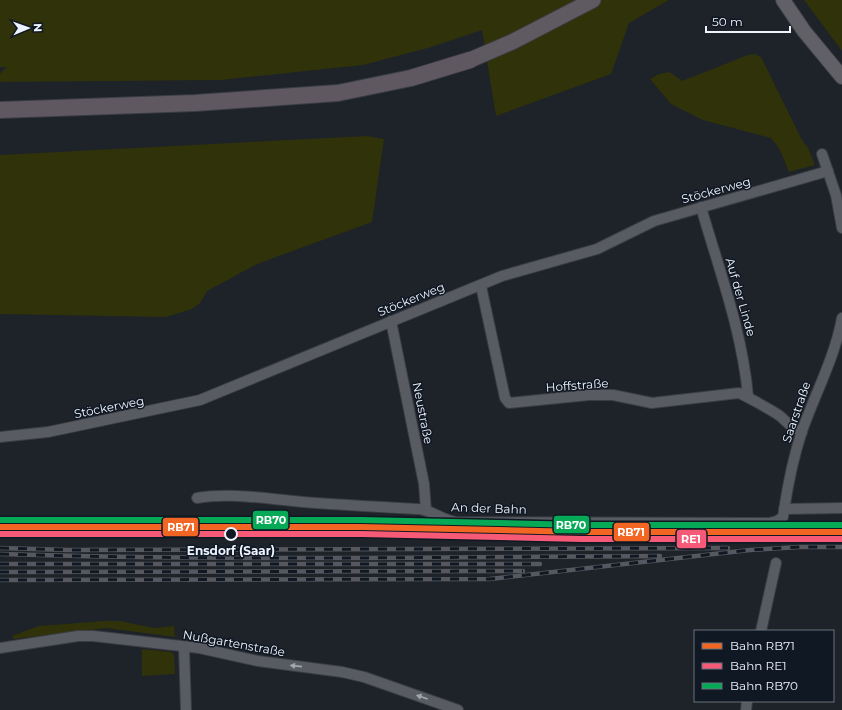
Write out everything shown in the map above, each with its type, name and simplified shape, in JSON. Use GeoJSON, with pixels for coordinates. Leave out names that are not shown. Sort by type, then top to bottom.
{"type":"FeatureCollection","features":[{"type":"Feature","properties":{"kind":"highway"},"geometry":{"type":"LineString","coordinates":[[0,110],[195,103],[331,94],[373,87],[412,78],[470,60]]}},
{"type":"Feature","properties":{"kind":"main road"},"geometry":{"type":"LineString","coordinates":[[470,60],[512,42],[593,0]]}},
{"type":"Feature","properties":{"kind":"main road"},"geometry":{"type":"LineString","coordinates":[[783,0],[827,60],[842,77]]}},
{"type":"Feature","properties":{"kind":"street"},"geometry":{"type":"LineString","coordinates":[[822,154],[836,195],[842,228]]}},
{"type":"Feature","properties":{"kind":"street","name":"Stöckerweg"},"geometry":{"type":"LineString","coordinates":[[0,437],[48,432],[200,400],[391,321],[519,271],[597,249],[654,221],[828,172]]}},
{"type":"Feature","properties":{"kind":"street","name":"Auf der Linde"},"geometry":{"type":"LineString","coordinates":[[701,207],[735,318],[743,356],[748,396]]}},
{"type":"Feature","properties":{"kind":"street","name":"Hoffstraße"},"geometry":{"type":"LineString","coordinates":[[481,286],[506,398],[509,403],[589,395],[613,395],[652,402],[731,394],[748,396]]}},
{"type":"Feature","properties":{"kind":"street","name":"Saarstraße"},"geometry":{"type":"LineString","coordinates":[[784,513],[802,432],[834,348],[842,318]]}},
{"type":"Feature","properties":{"kind":"street","name":"Neustraße"},"geometry":{"type":"LineString","coordinates":[[391,321],[424,484],[426,510]]}},
{"type":"Feature","properties":{"kind":"street"},"geometry":{"type":"LineString","coordinates":[[748,396],[761,406],[779,416],[792,428],[802,432]]}},
{"type":"Feature","properties":{"kind":"street","name":"An der Bahn"},"geometry":{"type":"LineString","coordinates":[[197,498],[212,495],[426,510],[449,521],[456,522],[769,523],[777,521],[784,513],[842,508]]}},
{"type":"Feature","properties":{"kind":"street"},"geometry":{"type":"LineString","coordinates":[[761,630],[776,563]]}},
{"type":"Feature","properties":{"kind":"street","name":"Nußgartenstraße"},"geometry":{"type":"LineString","coordinates":[[0,648],[78,636],[93,636],[184,647],[258,661],[342,672],[364,677],[437,706],[458,710]]}},
{"type":"Feature","properties":{"kind":"street"},"geometry":{"type":"LineString","coordinates":[[184,647],[186,710]]}},
{"type":"Feature","properties":{"kind":"shaded area"},"geometry":{"type":"Polygon","coordinates":[[[0,0],[669,0],[629,23],[611,74],[496,116],[482,30],[428,48],[363,65],[221,80],[0,82],[0,74],[6,67],[0,67],[0,0]]]}},
{"type":"Feature","properties":{"kind":"shaded area"},"geometry":{"type":"Polygon","coordinates":[[[804,0],[842,0],[842,51],[804,0]]]}},
{"type":"Feature","properties":{"kind":"shaded area"},"geometry":{"type":"Polygon","coordinates":[[[755,54],[761,57],[802,140],[808,148],[815,165],[789,172],[779,148],[771,138],[703,120],[671,104],[650,79],[659,74],[670,72],[682,81],[748,55],[755,54]]]}},
{"type":"Feature","properties":{"kind":"shaded area"},"geometry":{"type":"Polygon","coordinates":[[[367,136],[384,139],[372,222],[257,264],[207,291],[200,303],[192,309],[166,317],[0,314],[0,155],[367,136]]]}},
{"type":"Feature","properties":{"kind":"shaded area"},"geometry":{"type":"Polygon","coordinates":[[[120,621],[154,628],[174,626],[175,637],[106,628],[13,639],[12,636],[39,626],[120,621]]]}},
{"type":"Feature","properties":{"kind":"shaded area"},"geometry":{"type":"Polygon","coordinates":[[[142,649],[171,652],[174,655],[175,674],[142,676],[142,649]]]}},
{"type":"Feature","properties":{"kind":"railway"},"geometry":{"type":"LineString","coordinates":[[0,580],[490,579],[750,550],[800,547],[842,547]]}},
{"type":"Feature","properties":{"kind":"railway"},"geometry":{"type":"LineString","coordinates":[[0,548],[68,550],[728,548]]}},
{"type":"Feature","properties":{"kind":"railway"},"geometry":{"type":"LineString","coordinates":[[0,554],[248,558],[660,556]]}},
{"type":"Feature","properties":{"kind":"railway"},"geometry":{"type":"LineString","coordinates":[[0,564],[540,564]]}},
{"type":"Feature","properties":{"kind":"railway"},"geometry":{"type":"LineString","coordinates":[[0,572],[523,571]]}},
{"type":"Feature","properties":{"kind":"rail line","name":"RB70"},"geometry":{"type":"LineString","coordinates":[[0,520],[361,520],[582,525],[842,525]]}},
{"type":"Feature","properties":{"kind":"rail line","name":"RB71"},"geometry":{"type":"LineString","coordinates":[[0,527],[361,527],[582,532],[842,532]]}},
{"type":"Feature","properties":{"kind":"rail line","name":"RE1"},"geometry":{"type":"LineString","coordinates":[[0,534],[361,534],[582,539],[842,539]]}},
{"type":"Feature","properties":{"kind":"place","name":"Ensdorf (Saar)"},"geometry":{"type":"Point","coordinates":[231,534]}}]}
